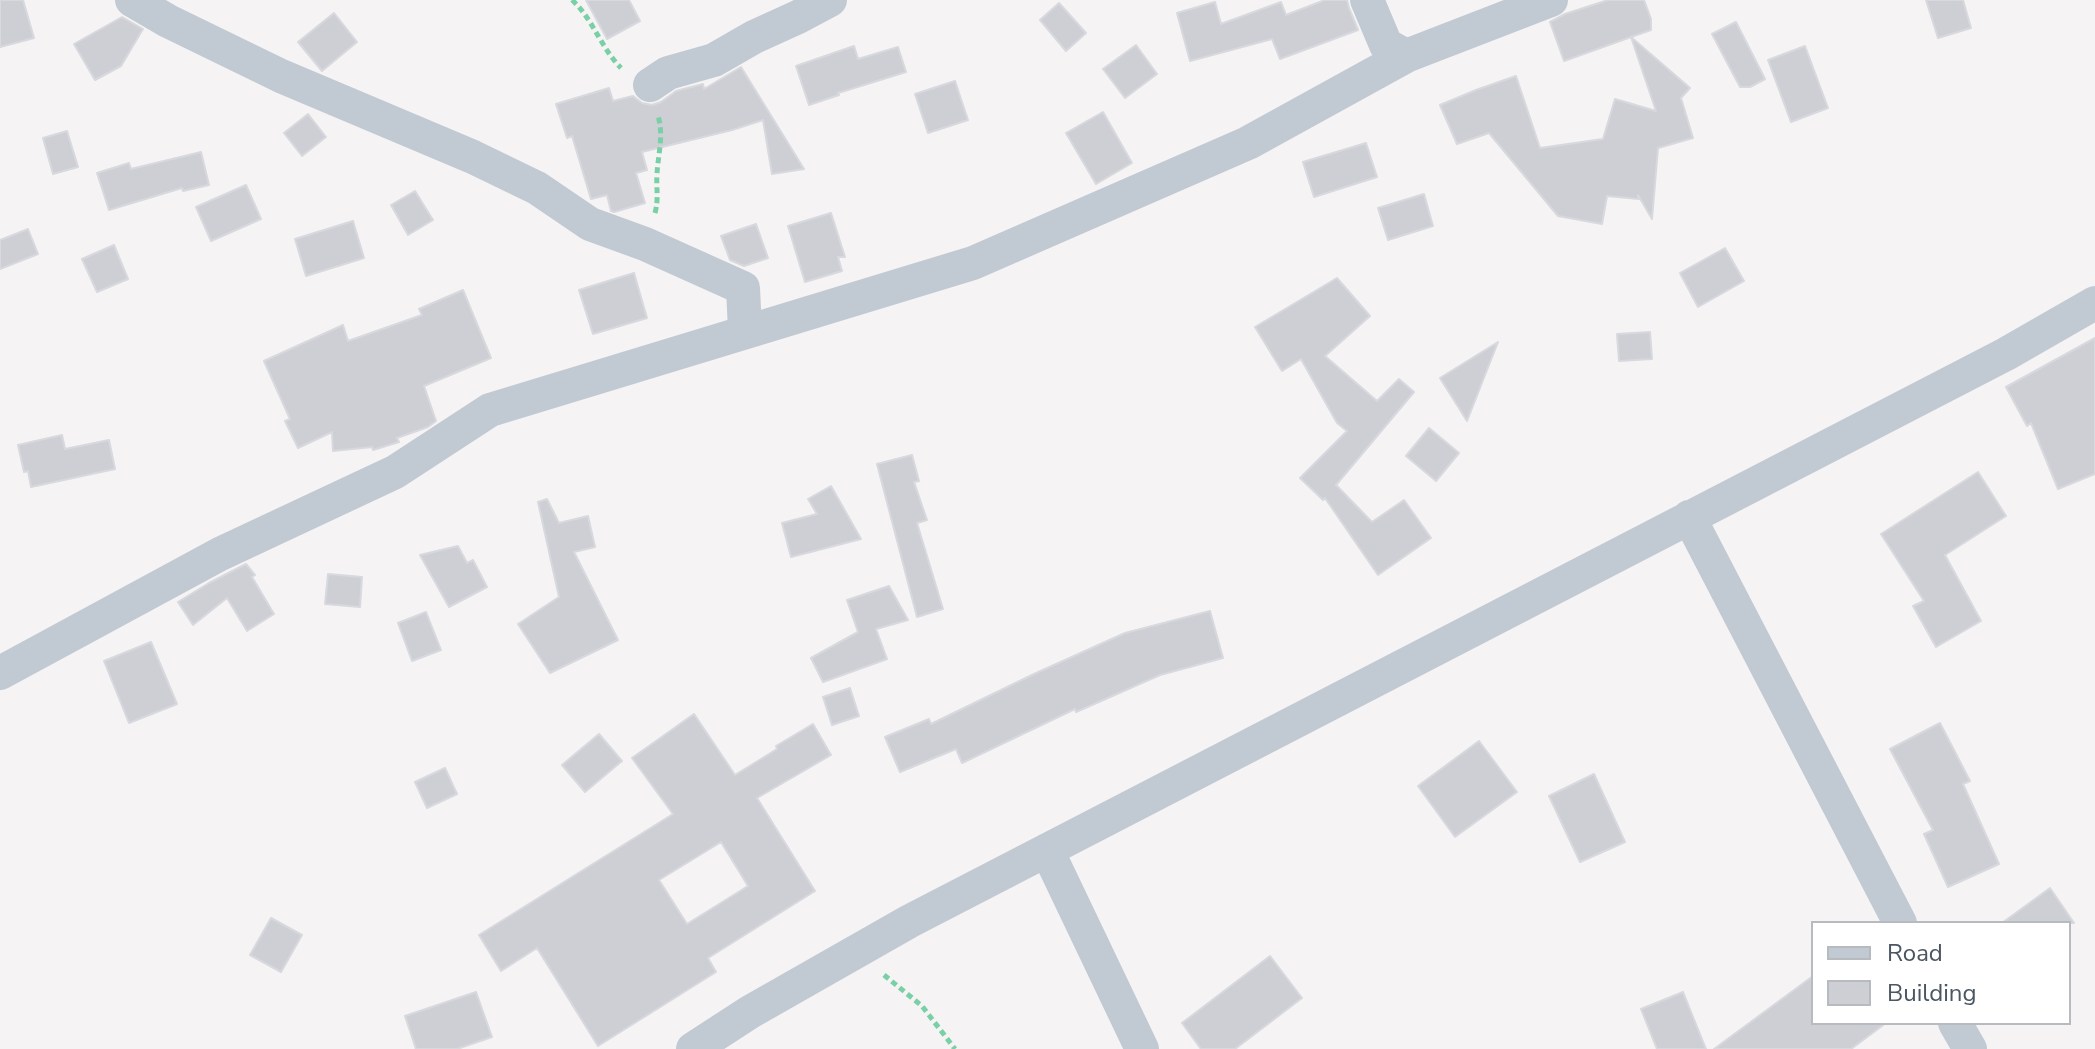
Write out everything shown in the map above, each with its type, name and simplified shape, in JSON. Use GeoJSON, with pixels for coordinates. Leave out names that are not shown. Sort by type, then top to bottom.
{"type":"FeatureCollection","features":[{"type":"Feature","properties":{"kind":"street"},"geometry":{"type":"LineString","coordinates":[[132,0],[281,76],[473,157],[537,188],[590,224],[645,244],[743,288],[745,331]]}},
{"type":"Feature","properties":{"kind":"street"},"geometry":{"type":"LineString","coordinates":[[650,85],[668,73],[714,60],[830,0]]}},
{"type":"Feature","properties":{"kind":"street"},"geometry":{"type":"LineString","coordinates":[[1367,0],[1386,45],[1406,56]]}},
{"type":"Feature","properties":{"kind":"street"},"geometry":{"type":"LineString","coordinates":[[0,673],[220,554],[395,472],[490,410],[973,263],[1248,143],[1406,56],[1551,0]]}},
{"type":"Feature","properties":{"kind":"street"},"geometry":{"type":"LineString","coordinates":[[693,1049],[750,1012],[910,921],[2006,354],[2095,303]]}},
{"type":"Feature","properties":{"kind":"street"},"geometry":{"type":"LineString","coordinates":[[1689,517],[1899,921]]}},
{"type":"Feature","properties":{"kind":"street"},"geometry":{"type":"LineString","coordinates":[[1047,850],[1142,1049]]}},
{"type":"Feature","properties":{"kind":"street"},"geometry":{"type":"LineString","coordinates":[[1956,1025],[1970,1049]]}},
{"type":"Feature","properties":{"kind":"path"},"geometry":{"type":"LineString","coordinates":[[856,951],[922,1006],[955,1049]]}},
{"type":"Feature","properties":{"kind":"building"},"geometry":{"type":"Polygon","coordinates":[[[0,0],[23,0],[34,38],[0,47],[0,0]]]}},
{"type":"Feature","properties":{"kind":"building"},"geometry":{"type":"Polygon","coordinates":[[[586,0],[629,0],[640,21],[607,39],[586,0]]]}},
{"type":"Feature","properties":{"kind":"building"},"geometry":{"type":"Polygon","coordinates":[[[1325,0],[1347,0],[1358,30],[1280,59],[1272,39],[1190,61],[1177,13],[1215,2],[1221,24],[1281,2],[1286,15],[1325,0]]]}},
{"type":"Feature","properties":{"kind":"building"},"geometry":{"type":"Polygon","coordinates":[[[1608,0],[1644,0],[1651,19],[1651,30],[1564,61],[1550,22],[1608,0]]]}},
{"type":"Feature","properties":{"kind":"building"},"geometry":{"type":"Polygon","coordinates":[[[1926,0],[1963,0],[1971,28],[1938,38],[1926,0]]]}},
{"type":"Feature","properties":{"kind":"building"},"geometry":{"type":"Polygon","coordinates":[[[1059,3],[1086,33],[1066,51],[1040,20],[1059,3]]]}},
{"type":"Feature","properties":{"kind":"building"},"geometry":{"type":"Polygon","coordinates":[[[334,13],[357,42],[322,71],[298,42],[334,13]]]}},
{"type":"Feature","properties":{"kind":"building"},"geometry":{"type":"Polygon","coordinates":[[[122,17],[143,29],[121,66],[95,80],[74,44],[122,17]]]}},
{"type":"Feature","properties":{"kind":"building"},"geometry":{"type":"Polygon","coordinates":[[[1736,22],[1765,79],[1750,87],[1740,87],[1712,34],[1736,22]]]}},
{"type":"Feature","properties":{"kind":"building"},"geometry":{"type":"Polygon","coordinates":[[[1631,37],[1690,88],[1681,98],[1693,138],[1658,148],[1652,219],[1638,195],[1639,199],[1607,196],[1602,224],[1558,216],[1489,133],[1457,144],[1440,105],[1516,76],[1540,148],[1603,139],[1615,99],[1656,111],[1631,37]]]}},
{"type":"Feature","properties":{"kind":"building"},"geometry":{"type":"Polygon","coordinates":[[[1136,45],[1157,74],[1125,98],[1103,69],[1136,45]]]}},
{"type":"Feature","properties":{"kind":"building"},"geometry":{"type":"Polygon","coordinates":[[[854,46],[858,59],[898,47],[906,72],[809,105],[796,66],[854,46]]]}},
{"type":"Feature","properties":{"kind":"building"},"geometry":{"type":"Polygon","coordinates":[[[1805,46],[1828,108],[1791,122],[1768,60],[1805,46]]]}},
{"type":"Feature","properties":{"kind":"building"},"geometry":{"type":"Polygon","coordinates":[[[741,67],[804,169],[772,174],[763,120],[642,152],[647,170],[636,173],[645,203],[614,212],[607,195],[591,199],[572,136],[567,138],[556,104],[609,88],[613,101],[633,96],[642,103],[652,105],[676,91],[703,84],[704,89],[741,67]]]}},
{"type":"Feature","properties":{"kind":"building"},"geometry":{"type":"Polygon","coordinates":[[[955,81],[968,120],[928,133],[915,94],[955,81]]]}},
{"type":"Feature","properties":{"kind":"building"},"geometry":{"type":"Polygon","coordinates":[[[1103,112],[1132,163],[1096,184],[1066,133],[1103,112]]]}},
{"type":"Feature","properties":{"kind":"building"},"geometry":{"type":"Polygon","coordinates":[[[308,114],[326,137],[302,156],[284,133],[308,114]]]}},
{"type":"Feature","properties":{"kind":"building"},"geometry":{"type":"Polygon","coordinates":[[[67,131],[78,167],[53,174],[43,138],[67,131]]]}},
{"type":"Feature","properties":{"kind":"building"},"geometry":{"type":"Polygon","coordinates":[[[1366,143],[1377,177],[1314,197],[1303,162],[1366,143]]]}},
{"type":"Feature","properties":{"kind":"building"},"geometry":{"type":"Polygon","coordinates":[[[201,152],[209,185],[183,191],[182,188],[109,210],[97,173],[129,163],[131,169],[201,152]]]}},
{"type":"Feature","properties":{"kind":"building"},"geometry":{"type":"Polygon","coordinates":[[[246,185],[261,219],[211,241],[196,207],[246,185]]]}},
{"type":"Feature","properties":{"kind":"building"},"geometry":{"type":"Polygon","coordinates":[[[415,191],[433,220],[408,235],[391,205],[415,191]]]}},
{"type":"Feature","properties":{"kind":"building"},"geometry":{"type":"Polygon","coordinates":[[[1424,194],[1433,226],[1388,240],[1378,208],[1424,194]]]}},
{"type":"Feature","properties":{"kind":"building"},"geometry":{"type":"Polygon","coordinates":[[[831,213],[845,257],[838,257],[842,271],[805,282],[788,226],[831,213]]]}},
{"type":"Feature","properties":{"kind":"building"},"geometry":{"type":"Polygon","coordinates":[[[353,221],[364,258],[306,276],[295,239],[353,221]]]}},
{"type":"Feature","properties":{"kind":"building"},"geometry":{"type":"Polygon","coordinates":[[[756,224],[768,258],[744,266],[730,260],[721,236],[756,224]]]}},
{"type":"Feature","properties":{"kind":"building"},"geometry":{"type":"Polygon","coordinates":[[[28,229],[38,254],[0,269],[0,240],[28,229]]]}},
{"type":"Feature","properties":{"kind":"building"},"geometry":{"type":"Polygon","coordinates":[[[114,245],[128,279],[97,292],[82,259],[114,245]]]}},
{"type":"Feature","properties":{"kind":"building"},"geometry":{"type":"Polygon","coordinates":[[[1725,248],[1744,281],[1698,307],[1680,273],[1725,248]]]}},
{"type":"Feature","properties":{"kind":"building"},"geometry":{"type":"Polygon","coordinates":[[[634,273],[647,318],[593,334],[579,290],[634,273]]]}},
{"type":"Feature","properties":{"kind":"building"},"geometry":{"type":"Polygon","coordinates":[[[1337,278],[1370,316],[1325,356],[1377,401],[1399,379],[1414,392],[1336,485],[1372,522],[1404,500],[1431,538],[1378,575],[1325,498],[1323,500],[1300,478],[1347,431],[1337,423],[1301,359],[1282,371],[1255,327],[1337,278]]]}},
{"type":"Feature","properties":{"kind":"building"},"geometry":{"type":"Polygon","coordinates":[[[463,290],[491,358],[424,386],[436,421],[397,438],[399,442],[373,450],[372,447],[333,451],[332,432],[298,448],[285,421],[290,419],[264,361],[343,325],[348,341],[422,315],[419,309],[463,290]]]}},
{"type":"Feature","properties":{"kind":"building"},"geometry":{"type":"Polygon","coordinates":[[[1650,332],[1652,359],[1619,361],[1617,334],[1650,332]]]}},
{"type":"Feature","properties":{"kind":"building"},"geometry":{"type":"Polygon","coordinates":[[[2095,338],[2095,474],[2058,489],[2031,423],[2027,426],[2006,387],[2095,338]]]}},
{"type":"Feature","properties":{"kind":"building"},"geometry":{"type":"Polygon","coordinates":[[[1498,342],[1467,421],[1440,378],[1498,342]]]}},
{"type":"Feature","properties":{"kind":"building"},"geometry":{"type":"Polygon","coordinates":[[[1429,428],[1459,453],[1436,481],[1406,456],[1429,428]]]}},
{"type":"Feature","properties":{"kind":"building"},"geometry":{"type":"Polygon","coordinates":[[[62,435],[65,449],[109,440],[115,469],[31,487],[18,445],[62,435]]]}},
{"type":"Feature","properties":{"kind":"building"},"geometry":{"type":"Polygon","coordinates":[[[912,455],[919,481],[914,482],[927,520],[917,523],[943,609],[917,617],[877,464],[912,455]]]}},
{"type":"Feature","properties":{"kind":"building"},"geometry":{"type":"Polygon","coordinates":[[[1978,472],[2006,516],[1945,555],[1981,621],[1936,647],[1913,606],[1924,601],[1881,534],[1978,472]]]}},
{"type":"Feature","properties":{"kind":"building"},"geometry":{"type":"Polygon","coordinates":[[[831,486],[861,539],[791,557],[782,523],[817,514],[808,499],[831,486]]]}},
{"type":"Feature","properties":{"kind":"building"},"geometry":{"type":"Polygon","coordinates":[[[547,499],[559,523],[588,516],[595,547],[574,552],[618,640],[550,673],[518,624],[559,597],[538,502],[547,499]]]}},
{"type":"Feature","properties":{"kind":"building"},"geometry":{"type":"Polygon","coordinates":[[[458,546],[467,563],[473,560],[487,587],[449,607],[420,555],[458,546]]]}},
{"type":"Feature","properties":{"kind":"building"},"geometry":{"type":"Polygon","coordinates":[[[246,564],[255,575],[252,577],[274,614],[247,631],[227,598],[193,625],[178,602],[246,564]]]}},
{"type":"Feature","properties":{"kind":"building"},"geometry":{"type":"Polygon","coordinates":[[[328,574],[362,577],[360,607],[325,604],[328,574]]]}},
{"type":"Feature","properties":{"kind":"building"},"geometry":{"type":"Polygon","coordinates":[[[889,586],[908,620],[876,629],[887,659],[823,682],[811,658],[858,632],[847,600],[889,586]]]}},
{"type":"Feature","properties":{"kind":"building"},"geometry":{"type":"Polygon","coordinates":[[[1210,611],[1223,658],[1160,675],[1076,712],[1075,709],[962,763],[956,749],[900,772],[885,737],[929,719],[931,724],[1125,633],[1210,611]]]}},
{"type":"Feature","properties":{"kind":"building"},"geometry":{"type":"Polygon","coordinates":[[[426,612],[441,650],[412,661],[398,623],[426,612]]]}},
{"type":"Feature","properties":{"kind":"building"},"geometry":{"type":"Polygon","coordinates":[[[151,642],[177,704],[129,723],[104,661],[151,642]]]}},
{"type":"Feature","properties":{"kind":"building"},"geometry":{"type":"Polygon","coordinates":[[[850,688],[859,716],[832,725],[823,697],[850,688]]]}},
{"type":"Feature","properties":{"kind":"building"},"geometry":{"type":"Polygon","coordinates":[[[694,714],[735,775],[813,724],[831,755],[757,798],[815,891],[708,958],[716,972],[598,1046],[537,948],[501,971],[479,935],[673,814],[632,758],[694,714]],[[721,842],[659,880],[687,924],[748,886],[721,842]]]}},
{"type":"Feature","properties":{"kind":"building"},"geometry":{"type":"Polygon","coordinates":[[[1940,723],[1970,781],[1963,784],[1999,864],[1948,887],[1924,834],[1933,830],[1890,749],[1940,723]]]}},
{"type":"Feature","properties":{"kind":"building"},"geometry":{"type":"Polygon","coordinates":[[[599,734],[622,761],[585,792],[562,765],[599,734]]]}},
{"type":"Feature","properties":{"kind":"building"},"geometry":{"type":"Polygon","coordinates":[[[1479,741],[1517,792],[1455,837],[1418,786],[1479,741]]]}},
{"type":"Feature","properties":{"kind":"building"},"geometry":{"type":"Polygon","coordinates":[[[445,768],[457,794],[427,808],[415,782],[445,768]]]}},
{"type":"Feature","properties":{"kind":"building"},"geometry":{"type":"Polygon","coordinates":[[[1594,774],[1625,842],[1580,862],[1549,796],[1594,774]]]}},
{"type":"Feature","properties":{"kind":"building"},"geometry":{"type":"Polygon","coordinates":[[[2050,888],[2074,923],[2071,921],[2005,921],[2050,888]]]}},
{"type":"Feature","properties":{"kind":"building"},"geometry":{"type":"Polygon","coordinates":[[[271,918],[302,935],[281,972],[250,955],[271,918]]]}},
{"type":"Feature","properties":{"kind":"building"},"geometry":{"type":"Polygon","coordinates":[[[1270,956],[1302,998],[1235,1049],[1201,1049],[1182,1023],[1270,956]]]}},
{"type":"Feature","properties":{"kind":"building"},"geometry":{"type":"Polygon","coordinates":[[[1811,977],[1811,1025],[1883,1025],[1851,1049],[1714,1049],[1811,977]]]}},
{"type":"Feature","properties":{"kind":"building"},"geometry":{"type":"Polygon","coordinates":[[[476,992],[492,1037],[457,1049],[416,1049],[405,1016],[476,992]]]}},
{"type":"Feature","properties":{"kind":"building"},"geometry":{"type":"Polygon","coordinates":[[[1683,992],[1706,1049],[1657,1049],[1641,1009],[1683,992]]]}}]}
